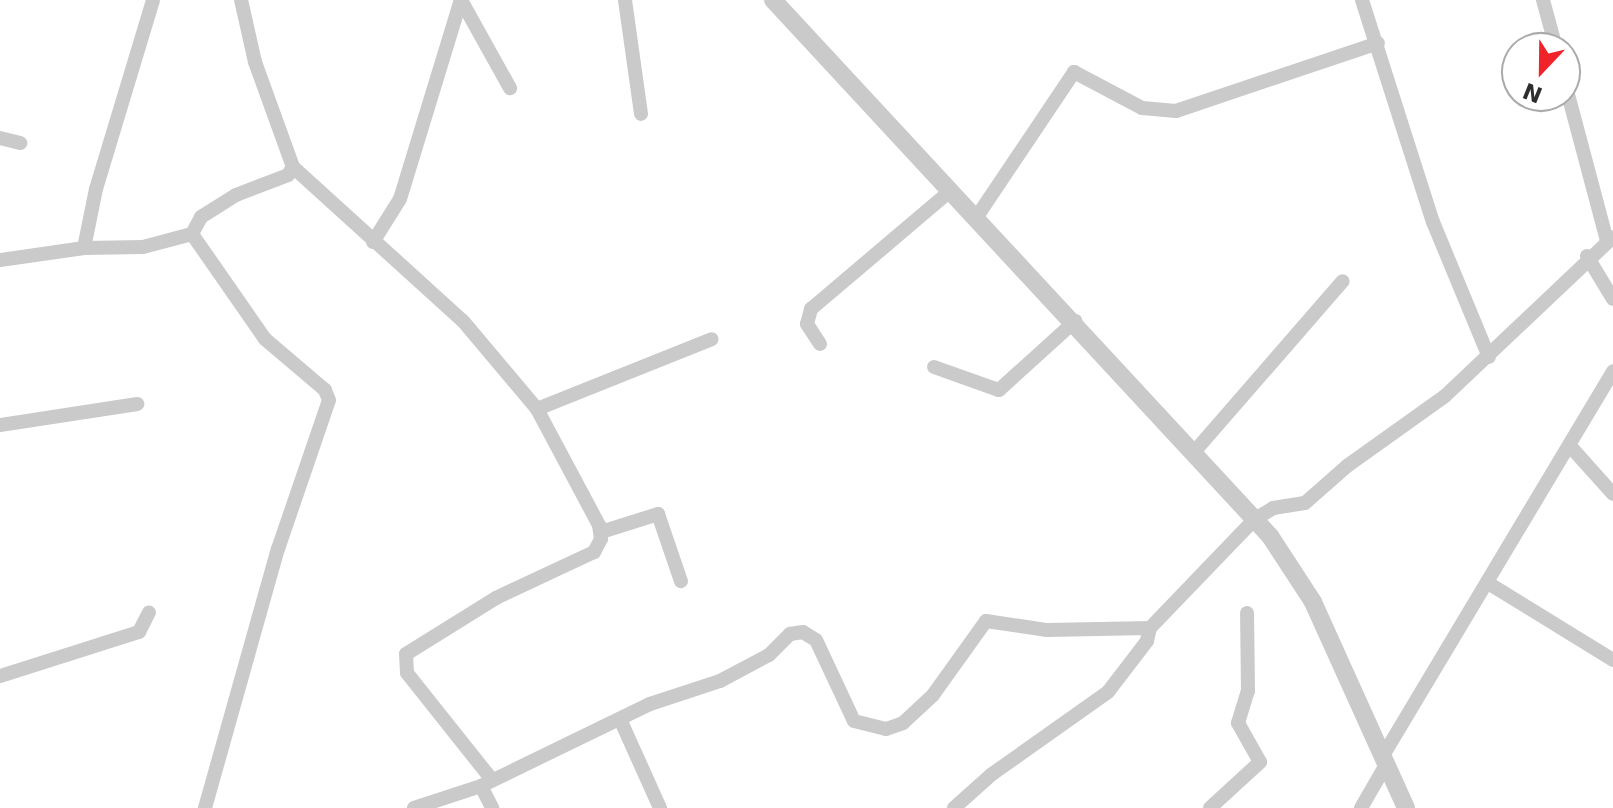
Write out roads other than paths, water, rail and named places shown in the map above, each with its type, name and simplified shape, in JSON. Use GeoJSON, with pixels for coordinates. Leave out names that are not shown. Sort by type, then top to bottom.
{"type":"FeatureCollection","features":[{"type":"Feature","properties":{"kind":"street"},"geometry":{"type":"LineString","coordinates":[[84,248],[96,189],[153,0]]}},
{"type":"Feature","properties":{"kind":"street"},"geometry":{"type":"LineString","coordinates":[[241,0],[255,62],[293,167],[463,321],[537,409],[601,532],[594,552],[508,592],[406,654],[407,673],[486,783],[492,808]]}},
{"type":"Feature","properties":{"kind":"street"},"geometry":{"type":"LineString","coordinates":[[373,242],[400,199],[461,0]]}},
{"type":"Feature","properties":{"kind":"street"},"geometry":{"type":"LineString","coordinates":[[461,0],[510,88]]}},
{"type":"Feature","properties":{"kind":"street"},"geometry":{"type":"LineString","coordinates":[[625,0],[641,114]]}},
{"type":"Feature","properties":{"kind":"street"},"geometry":{"type":"LineString","coordinates":[[773,0],[1075,321],[1255,519],[1313,602],[1406,808]]}},
{"type":"Feature","properties":{"kind":"street"},"geometry":{"type":"LineString","coordinates":[[1362,0],[1433,222],[1489,357]]}},
{"type":"Feature","properties":{"kind":"street"},"geometry":{"type":"LineString","coordinates":[[1543,0],[1552,32]]}},
{"type":"Feature","properties":{"kind":"street"},"geometry":{"type":"LineString","coordinates":[[976,218],[1074,72],[1142,108],[1176,111],[1378,43]]}},
{"type":"Feature","properties":{"kind":"street"},"geometry":{"type":"LineString","coordinates":[[954,808],[992,774],[1108,692],[1147,641],[1150,628],[1255,519],[1273,508],[1305,503],[1489,357],[1587,256],[1610,239],[1573,112]]}},
{"type":"Feature","properties":{"kind":"street"},"geometry":{"type":"LineString","coordinates":[[0,138],[20,143]]}},
{"type":"Feature","properties":{"kind":"street"},"geometry":{"type":"LineString","coordinates":[[0,260],[84,248],[143,247],[192,234],[201,217],[236,195],[288,175],[293,167]]}},
{"type":"Feature","properties":{"kind":"street"},"geometry":{"type":"LineString","coordinates":[[820,344],[807,324],[811,309],[950,191]]}},
{"type":"Feature","properties":{"kind":"street"},"geometry":{"type":"LineString","coordinates":[[192,234],[265,339],[325,390],[329,400],[278,549],[205,808]]}},
{"type":"Feature","properties":{"kind":"street"},"geometry":{"type":"LineString","coordinates":[[1587,256],[1613,299]]}},
{"type":"Feature","properties":{"kind":"street"},"geometry":{"type":"LineString","coordinates":[[1195,451],[1343,281]]}},
{"type":"Feature","properties":{"kind":"street"},"geometry":{"type":"LineString","coordinates":[[934,367],[999,390],[1075,321]]}},
{"type":"Feature","properties":{"kind":"street"},"geometry":{"type":"LineString","coordinates":[[537,409],[712,339]]}},
{"type":"Feature","properties":{"kind":"street"},"geometry":{"type":"LineString","coordinates":[[1361,808],[1386,758],[1613,371]]}},
{"type":"Feature","properties":{"kind":"street"},"geometry":{"type":"LineString","coordinates":[[0,425],[137,404]]}},
{"type":"Feature","properties":{"kind":"street"},"geometry":{"type":"LineString","coordinates":[[1570,446],[1613,494]]}},
{"type":"Feature","properties":{"kind":"street"},"geometry":{"type":"LineString","coordinates":[[601,532],[658,514],[681,581]]}},
{"type":"Feature","properties":{"kind":"street"},"geometry":{"type":"LineString","coordinates":[[1488,583],[1613,660]]}},
{"type":"Feature","properties":{"kind":"street"},"geometry":{"type":"LineString","coordinates":[[0,676],[139,632],[149,612]]}},
{"type":"Feature","properties":{"kind":"street"},"geometry":{"type":"LineString","coordinates":[[1210,808],[1260,762],[1238,723],[1248,691],[1247,613]]}},
{"type":"Feature","properties":{"kind":"street"},"geometry":{"type":"LineString","coordinates":[[414,808],[486,783],[620,719],[720,681],[769,655],[790,634],[803,632],[816,640],[854,721],[886,729],[903,723],[933,695],[986,621],[1047,630],[1150,628]]}},
{"type":"Feature","properties":{"kind":"street"},"geometry":{"type":"LineString","coordinates":[[620,719],[660,808]]}}]}
